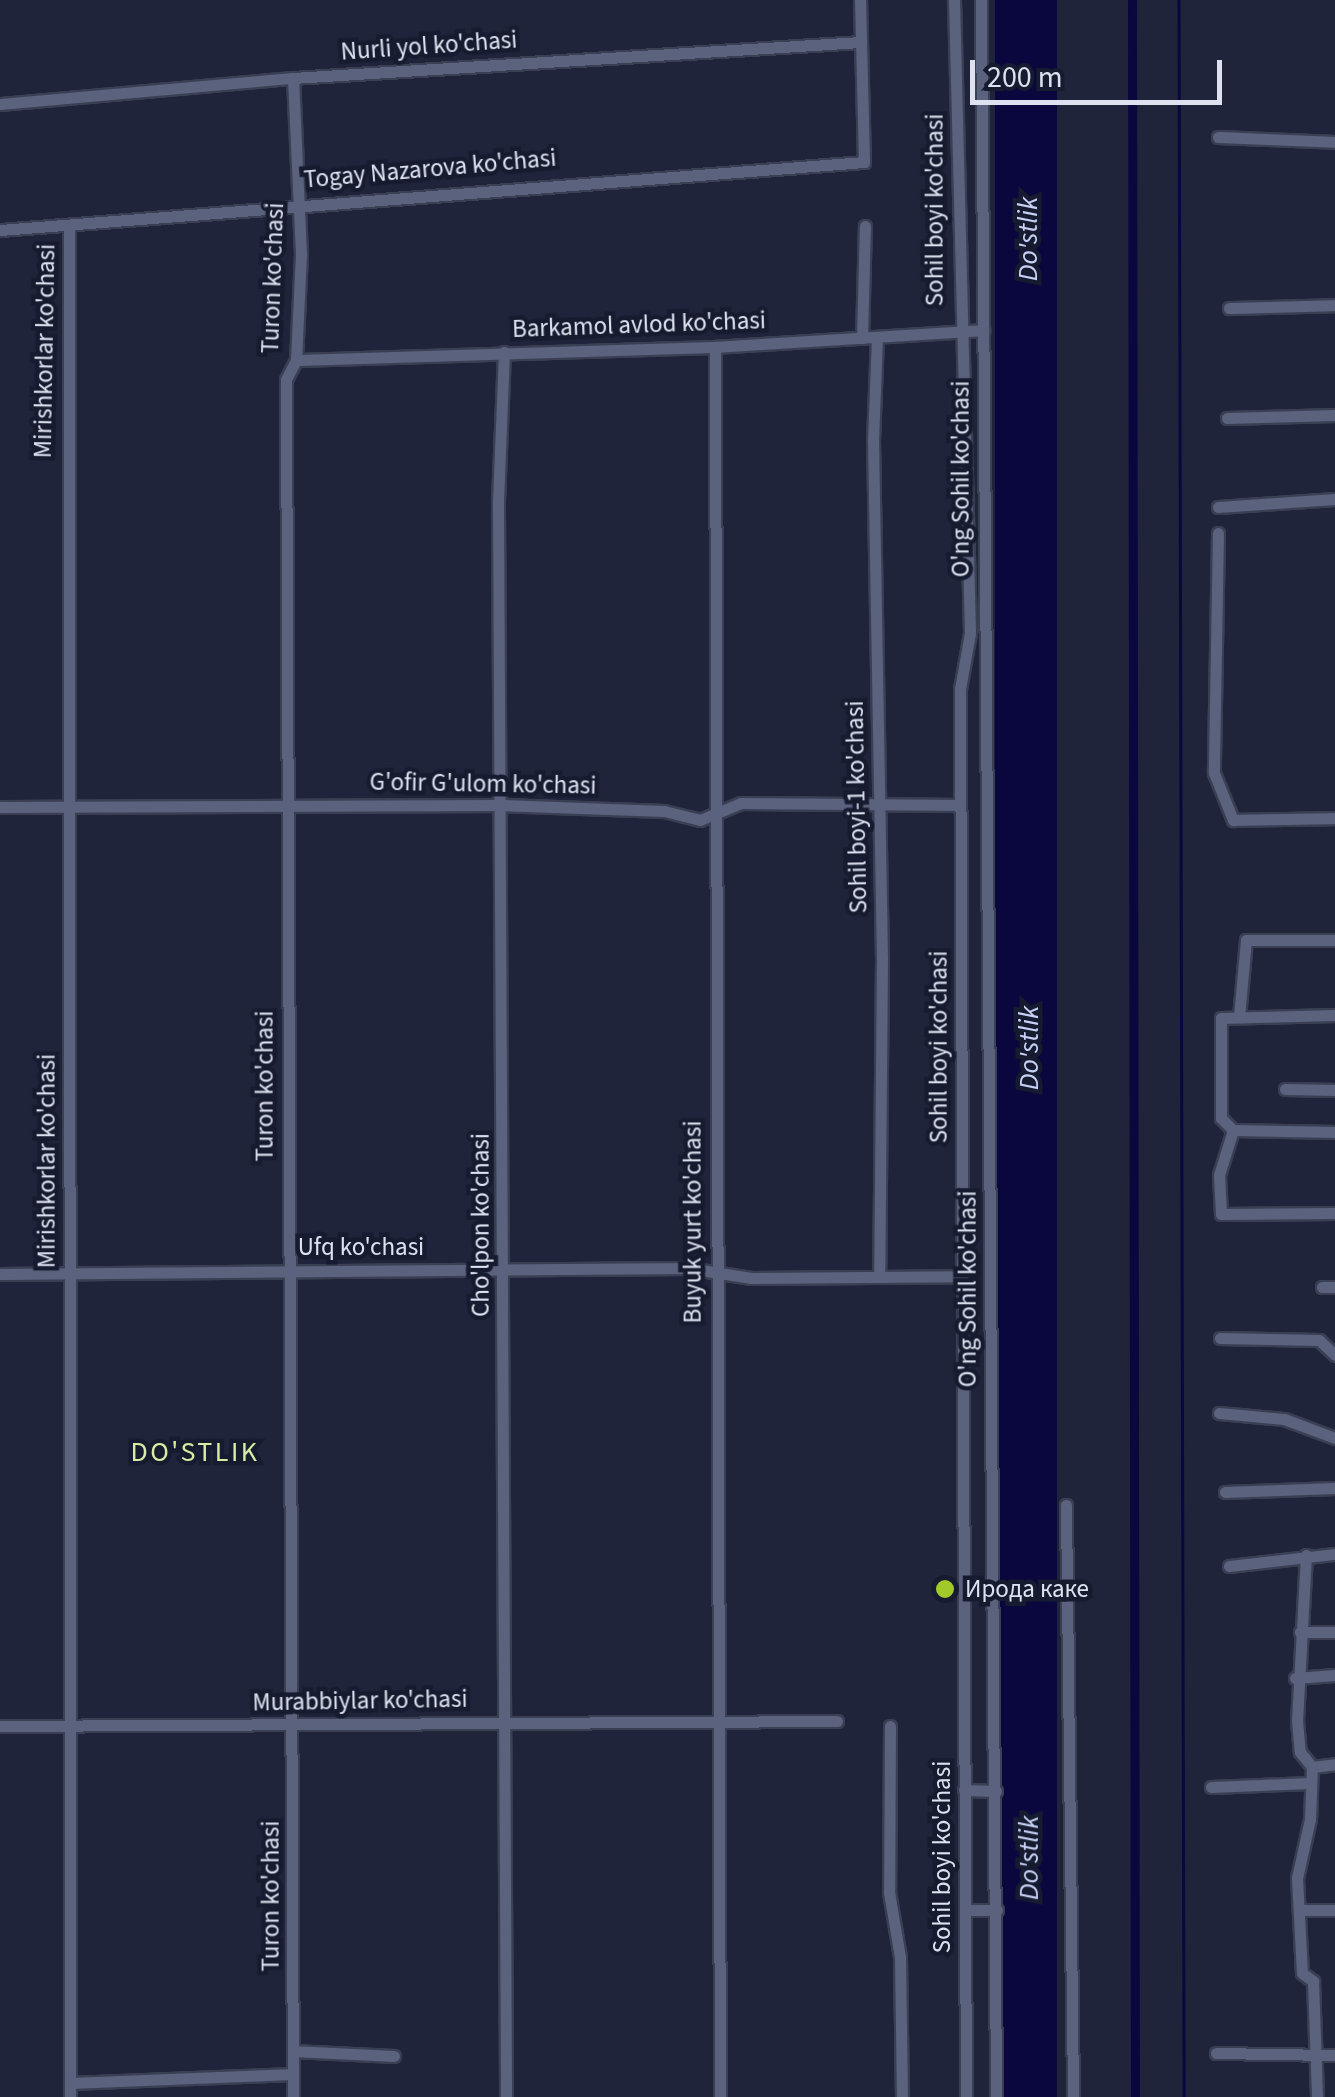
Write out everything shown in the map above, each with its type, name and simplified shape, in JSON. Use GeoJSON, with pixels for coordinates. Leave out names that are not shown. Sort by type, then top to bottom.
{"type":"FeatureCollection","features":[{"type":"Feature","properties":{"kind":"street"},"geometry":{"type":"LineString","coordinates":[[860,0],[861,42]]}},
{"type":"Feature","properties":{"kind":"street","name":"Sohil boyi ko'chasi"},"geometry":{"type":"LineString","coordinates":[[954,0],[958,331],[965,348],[970,632],[960,688],[966,2097]]}},
{"type":"Feature","properties":{"kind":"street","name":"O'ng Sohil ko'chasi"},"geometry":{"type":"LineString","coordinates":[[981,0],[996,2097]]}},
{"type":"Feature","properties":{"kind":"street","name":"Nurli yol ko'chasi"},"geometry":{"type":"LineString","coordinates":[[0,104],[292,78],[861,42]]}},
{"type":"Feature","properties":{"kind":"street","name":"Togay Nazarova ko'chasi"},"geometry":{"type":"LineString","coordinates":[[0,230],[298,202],[864,162],[861,42]]}},
{"type":"Feature","properties":{"kind":"street","name":"Turon ko'chasi"},"geometry":{"type":"LineString","coordinates":[[292,78],[298,202],[296,360],[286,380],[293,2097]]}},
{"type":"Feature","properties":{"kind":"street"},"geometry":{"type":"LineString","coordinates":[[1218,137],[1335,142]]}},
{"type":"Feature","properties":{"kind":"street","name":"Mirishkorlar ko'chasi"},"geometry":{"type":"LineString","coordinates":[[69,226],[70,2097]]}},
{"type":"Feature","properties":{"kind":"street"},"geometry":{"type":"LineString","coordinates":[[862,338],[865,226]]}},
{"type":"Feature","properties":{"kind":"street"},"geometry":{"type":"LineString","coordinates":[[1229,308],[1335,305]]}},
{"type":"Feature","properties":{"kind":"street","name":"Barkamol avlod ko'chasi"},"geometry":{"type":"LineString","coordinates":[[296,360],[716,347],[984,330]]}},
{"type":"Feature","properties":{"kind":"street","name":"Sohil boyi-1 ko'chasi"},"geometry":{"type":"LineString","coordinates":[[878,337],[878,1276]]}},
{"type":"Feature","properties":{"kind":"street","name":"Buyuk yurt ko'chasi"},"geometry":{"type":"LineString","coordinates":[[716,347],[715,1271],[721,1723],[720,2097]]}},
{"type":"Feature","properties":{"kind":"street","name":"Cho'lpon ko'chasi"},"geometry":{"type":"LineString","coordinates":[[504,352],[498,502],[506,2097]]}},
{"type":"Feature","properties":{"kind":"street"},"geometry":{"type":"LineString","coordinates":[[1226,418],[1335,415]]}},
{"type":"Feature","properties":{"kind":"street"},"geometry":{"type":"LineString","coordinates":[[1218,507],[1335,499]]}},
{"type":"Feature","properties":{"kind":"street"},"geometry":{"type":"LineString","coordinates":[[1218,533],[1214,773],[1233,820],[1335,818]]}},
{"type":"Feature","properties":{"kind":"street","name":"G'ofir G'ulom ko'chasi"},"geometry":{"type":"LineString","coordinates":[[0,808],[500,804],[715,816],[740,803],[960,804]]}},
{"type":"Feature","properties":{"kind":"street"},"geometry":{"type":"LineString","coordinates":[[1239,1017],[1246,940],[1335,940]]}},
{"type":"Feature","properties":{"kind":"street"},"geometry":{"type":"LineString","coordinates":[[1335,1015],[1222,1018],[1221,1118],[1233,1130],[1335,1132]]}},
{"type":"Feature","properties":{"kind":"street"},"geometry":{"type":"LineString","coordinates":[[1285,1089],[1335,1090]]}},
{"type":"Feature","properties":{"kind":"street"},"geometry":{"type":"LineString","coordinates":[[1233,1130],[1219,1176],[1221,1214],[1335,1213]]}},
{"type":"Feature","properties":{"kind":"street","name":"Ufq ko'chasi"},"geometry":{"type":"LineString","coordinates":[[0,1274],[504,1268],[715,1271],[751,1278],[962,1276]]}},
{"type":"Feature","properties":{"kind":"street"},"geometry":{"type":"LineString","coordinates":[[963,1318],[990,1317]]}},
{"type":"Feature","properties":{"kind":"street"},"geometry":{"type":"LineString","coordinates":[[1220,1338],[1319,1340],[1335,1355]]}},
{"type":"Feature","properties":{"kind":"street"},"geometry":{"type":"LineString","coordinates":[[1219,1413],[1284,1419],[1335,1438]]}},
{"type":"Feature","properties":{"kind":"street"},"geometry":{"type":"LineString","coordinates":[[1225,1492],[1335,1488]]}},
{"type":"Feature","properties":{"kind":"street"},"geometry":{"type":"LineString","coordinates":[[1066,1505],[1074,2097]]}},
{"type":"Feature","properties":{"kind":"street"},"geometry":{"type":"LineString","coordinates":[[1229,1566],[1335,1554]]}},
{"type":"Feature","properties":{"kind":"street"},"geometry":{"type":"LineString","coordinates":[[1306,1555],[1296,1678],[1300,1752],[1312,1767],[1310,1820],[1297,1878],[1302,1910],[1302,1973],[1313,1980],[1317,2097]]}},
{"type":"Feature","properties":{"kind":"street"},"geometry":{"type":"LineString","coordinates":[[1300,1632],[1335,1632]]}},
{"type":"Feature","properties":{"kind":"street"},"geometry":{"type":"LineString","coordinates":[[1296,1678],[1335,1676]]}},
{"type":"Feature","properties":{"kind":"street","name":"Murabbiylar ko'chasi"},"geometry":{"type":"LineString","coordinates":[[0,1726],[836,1721]]}},
{"type":"Feature","properties":{"kind":"street"},"geometry":{"type":"LineString","coordinates":[[890,1726],[889,1892],[900,1957],[902,2097]]}},
{"type":"Feature","properties":{"kind":"street"},"geometry":{"type":"LineString","coordinates":[[1312,1767],[1335,1764]]}},
{"type":"Feature","properties":{"kind":"street"},"geometry":{"type":"LineString","coordinates":[[1211,1787],[1309,1783]]}},
{"type":"Feature","properties":{"kind":"street"},"geometry":{"type":"LineString","coordinates":[[964,1790],[996,1790]]}},
{"type":"Feature","properties":{"kind":"street"},"geometry":{"type":"LineString","coordinates":[[965,1910],[996,1910]]}},
{"type":"Feature","properties":{"kind":"street"},"geometry":{"type":"LineString","coordinates":[[1302,1910],[1335,1910]]}},
{"type":"Feature","properties":{"kind":"street"},"geometry":{"type":"LineString","coordinates":[[293,2050],[394,2056]]}},
{"type":"Feature","properties":{"kind":"street"},"geometry":{"type":"LineString","coordinates":[[1216,2053],[1335,2055]]}},
{"type":"Feature","properties":{"kind":"street"},"geometry":{"type":"LineString","coordinates":[[70,2083],[293,2074]]}},
{"type":"Feature","properties":{"kind":"water","name":"Do'stlik"},"geometry":{"type":"Polygon","coordinates":[[[995,0],[1057,0],[1057,2097],[995,2097],[995,0]]]}},
{"type":"Feature","properties":{"kind":"waterway"},"geometry":{"type":"LineString","coordinates":[[1132,0],[1135,2097]]}},
{"type":"Feature","properties":{"kind":"waterway"},"geometry":{"type":"LineString","coordinates":[[1179,0],[1184,2097]]}},
{"type":"Feature","properties":{"kind":"place","name":"Ирода каке"},"geometry":{"type":"Point","coordinates":[945,1589]}},
{"type":"Feature","properties":{"kind":"district","name":"DO'STLIK"},"geometry":{"type":"Point","coordinates":[195,1452]}}]}
